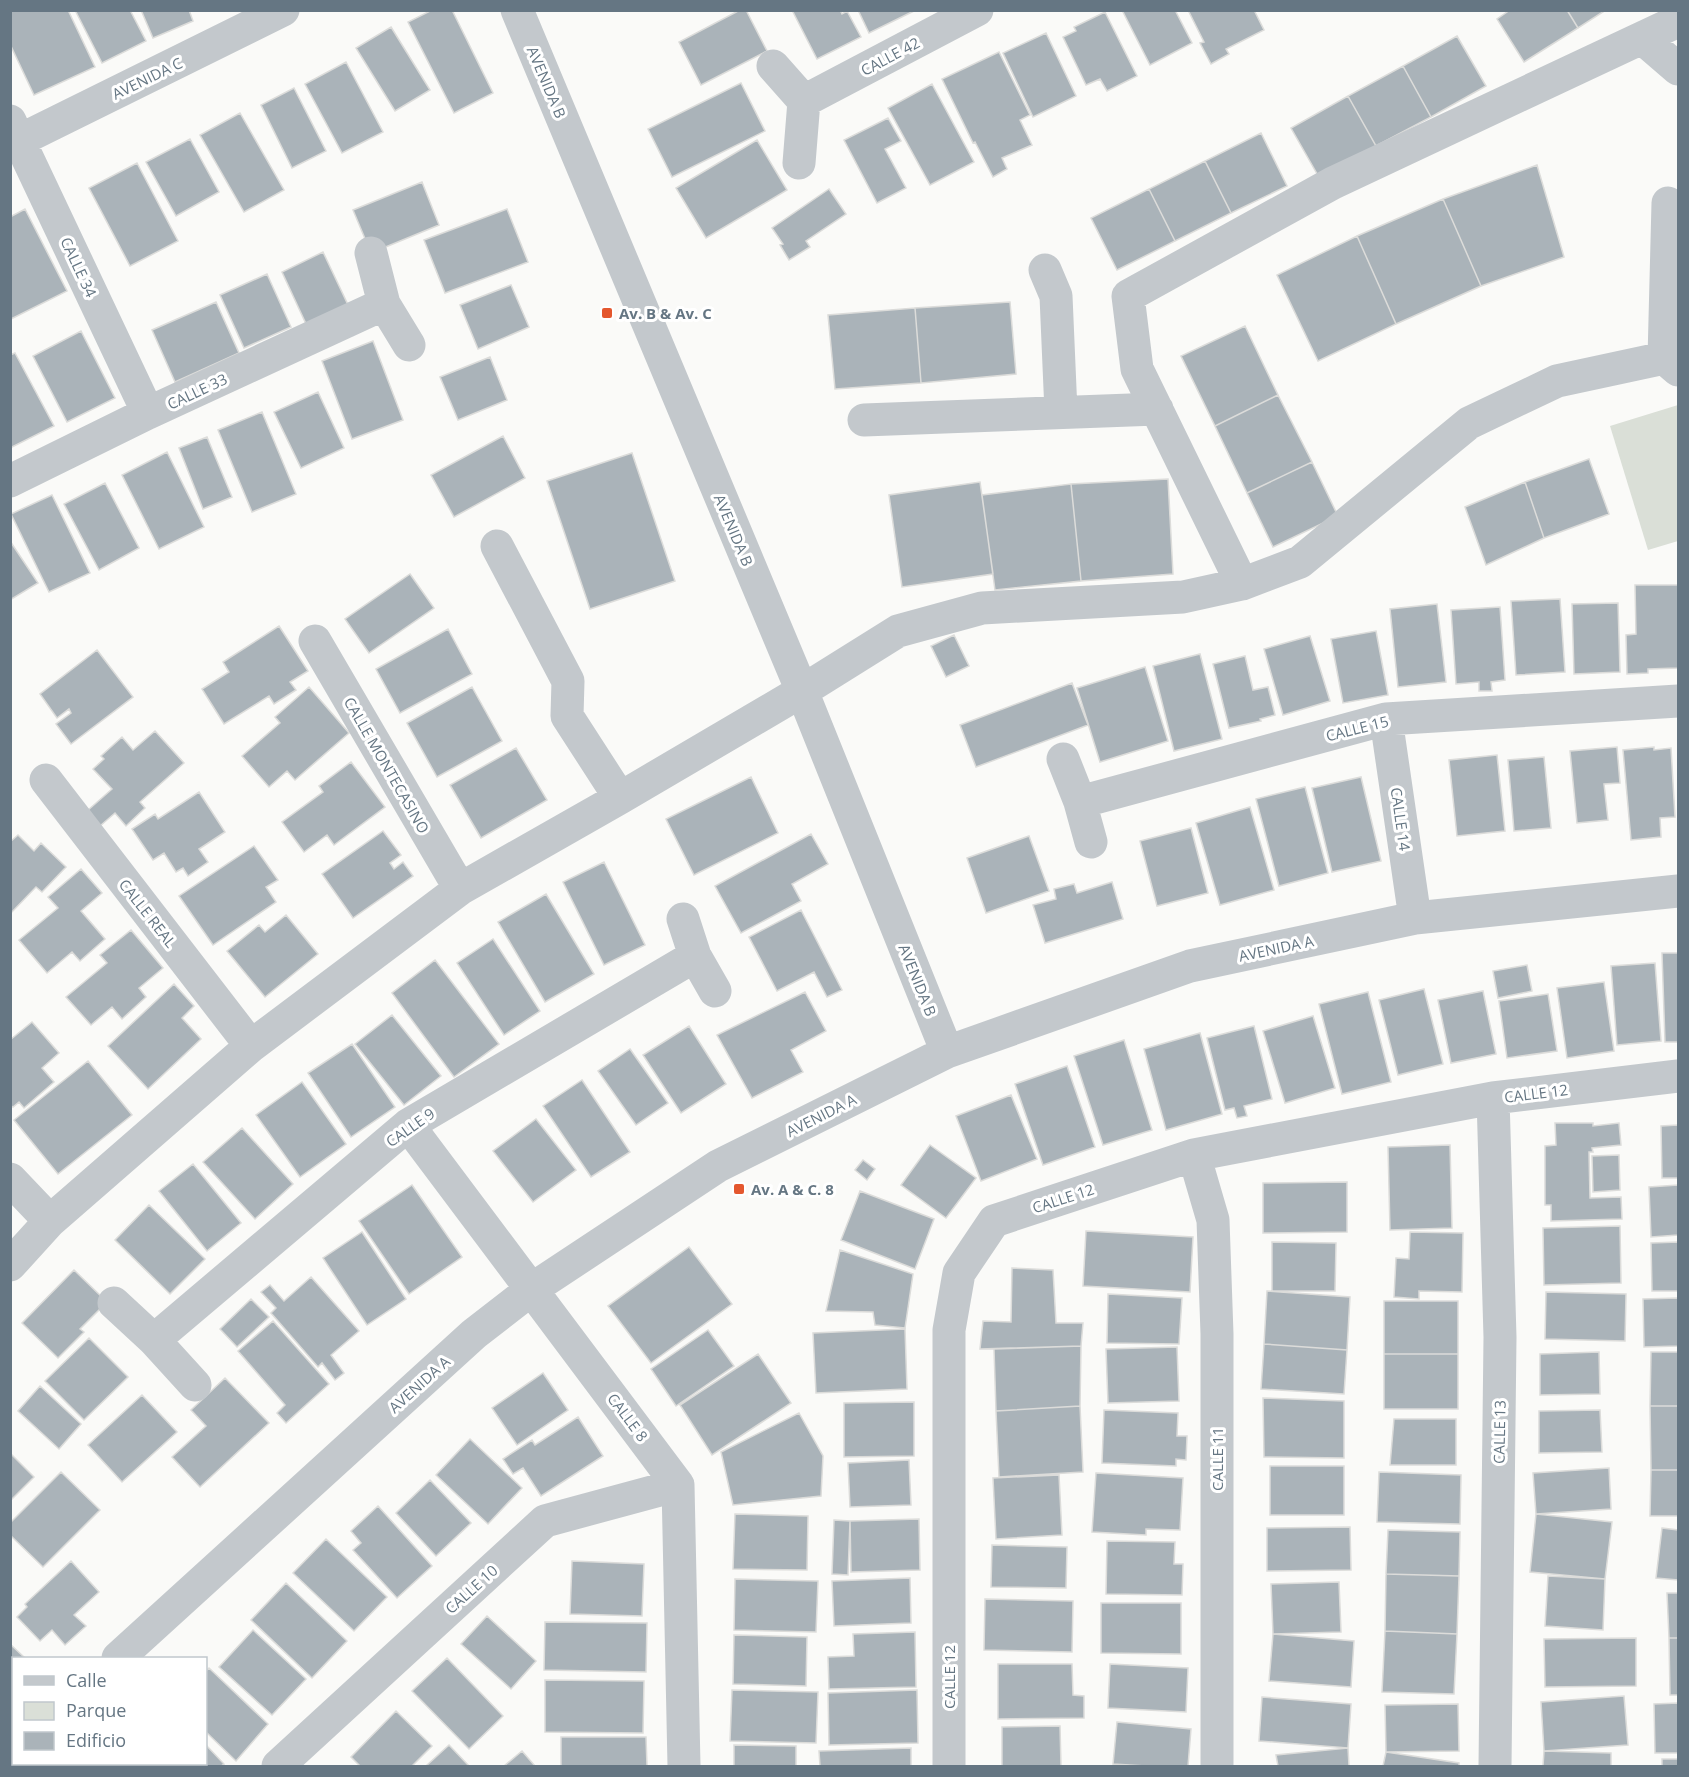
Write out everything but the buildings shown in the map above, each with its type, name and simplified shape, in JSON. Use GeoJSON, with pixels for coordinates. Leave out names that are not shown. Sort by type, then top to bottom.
{"type":"FeatureCollection","features":[{"type":"Feature","properties":{"kind":"street","name":"AVENIDA C"},"geometry":{"type":"LineString","coordinates":[[14,135],[284,10]]}},
{"type":"Feature","properties":{"kind":"street","name":"AVENIDA B"},"geometry":{"type":"LineString","coordinates":[[517,10],[802,691],[946,1052]]}},
{"type":"Feature","properties":{"kind":"street","name":"CALLE 42"},"geometry":{"type":"LineString","coordinates":[[804,101],[976,10]]}},
{"type":"Feature","properties":{"kind":"street"},"geometry":{"type":"LineString","coordinates":[[1242,584],[1137,369],[1128,296],[1333,183],[1678,21]]}},
{"type":"Feature","properties":{"kind":"street"},"geometry":{"type":"LineString","coordinates":[[1642,38],[1678,69]]}},
{"type":"Feature","properties":{"kind":"street"},"geometry":{"type":"LineString","coordinates":[[773,66],[804,101],[799,163]]}},
{"type":"Feature","properties":{"kind":"street","name":"CALLE 34"},"geometry":{"type":"LineString","coordinates":[[14,135],[148,413]]}},
{"type":"Feature","properties":{"kind":"street"},"geometry":{"type":"LineString","coordinates":[[10,1265],[50,1221],[251,1046],[460,889],[802,691],[898,631],[982,608],[1183,597],[1242,584],[1300,562],[1469,423],[1557,381],[1671,364],[1668,203]]}},
{"type":"Feature","properties":{"kind":"street"},"geometry":{"type":"LineString","coordinates":[[370,252],[384,304],[408,345]]}},
{"type":"Feature","properties":{"kind":"street"},"geometry":{"type":"LineString","coordinates":[[1046,270],[1056,296],[1061,412]]}},
{"type":"Feature","properties":{"kind":"street","name":"CALLE 33"},"geometry":{"type":"LineString","coordinates":[[10,481],[148,413],[384,304]]}},
{"type":"Feature","properties":{"kind":"street"},"geometry":{"type":"LineString","coordinates":[[864,420],[1157,409]]}},
{"type":"Feature","properties":{"kind":"street"},"geometry":{"type":"LineString","coordinates":[[497,546],[568,681],[567,716],[620,798]]}},
{"type":"Feature","properties":{"kind":"street","name":"CALLE MONTECASINO"},"geometry":{"type":"LineString","coordinates":[[315,641],[460,889]]}},
{"type":"Feature","properties":{"kind":"street","name":"CALLE 15"},"geometry":{"type":"LineString","coordinates":[[1080,802],[1386,719],[1678,701]]}},
{"type":"Feature","properties":{"kind":"street","name":"CALLE 14"},"geometry":{"type":"LineString","coordinates":[[1386,719],[1415,918]]}},
{"type":"Feature","properties":{"kind":"street"},"geometry":{"type":"LineString","coordinates":[[1063,759],[1080,802],[1091,843]]}},
{"type":"Feature","properties":{"kind":"street","name":"CALLE REAL"},"geometry":{"type":"LineString","coordinates":[[46,780],[251,1046]]}},
{"type":"Feature","properties":{"kind":"street","name":"AVENIDA A"},"geometry":{"type":"LineString","coordinates":[[120,1657],[474,1334],[531,1289],[718,1166],[946,1052],[1190,966],[1415,918],[1678,891]]}},
{"type":"Feature","properties":{"kind":"street"},"geometry":{"type":"LineString","coordinates":[[683,919],[695,956],[715,991]]}},
{"type":"Feature","properties":{"kind":"street","name":"CALLE 9"},"geometry":{"type":"LineString","coordinates":[[154,1340],[408,1125],[695,956]]}},
{"type":"Feature","properties":{"kind":"street","name":"CALLE 12"},"geometry":{"type":"LineString","coordinates":[[949,1767],[949,1330],[959,1273],[994,1221],[1194,1155],[1493,1098],[1678,1076]]}},
{"type":"Feature","properties":{"kind":"street","name":"CALLE 13"},"geometry":{"type":"LineString","coordinates":[[1493,1098],[1500,1337],[1495,1767]]}},
{"type":"Feature","properties":{"kind":"street","name":"CALLE 8"},"geometry":{"type":"LineString","coordinates":[[408,1125],[678,1485]]}},
{"type":"Feature","properties":{"kind":"street","name":"CALLE 11"},"geometry":{"type":"LineString","coordinates":[[1194,1155],[1213,1220],[1214,1231],[1217,1334],[1217,1767]]}},
{"type":"Feature","properties":{"kind":"street"},"geometry":{"type":"LineString","coordinates":[[10,1179],[50,1221]]}},
{"type":"Feature","properties":{"kind":"street"},"geometry":{"type":"LineString","coordinates":[[114,1303],[154,1340],[195,1385]]}},
{"type":"Feature","properties":{"kind":"street"},"geometry":{"type":"LineString","coordinates":[[678,1485],[684,1767]]}},
{"type":"Feature","properties":{"kind":"street","name":"CALLE 10"},"geometry":{"type":"LineString","coordinates":[[294,1761],[545,1521],[678,1485]]}},
{"type":"Feature","properties":{"kind":"green space"},"geometry":{"type":"Polygon","coordinates":[[[1678,405],[1678,541],[1648,550],[1610,426],[1678,405]]]}},
{"type":"Feature","properties":{"kind":"place","name":"Av. B & Av. C"},"geometry":{"type":"Point","coordinates":[607,313]}},
{"type":"Feature","properties":{"kind":"place","name":"Av. A & C. 8"},"geometry":{"type":"Point","coordinates":[739,1189]}}]}
